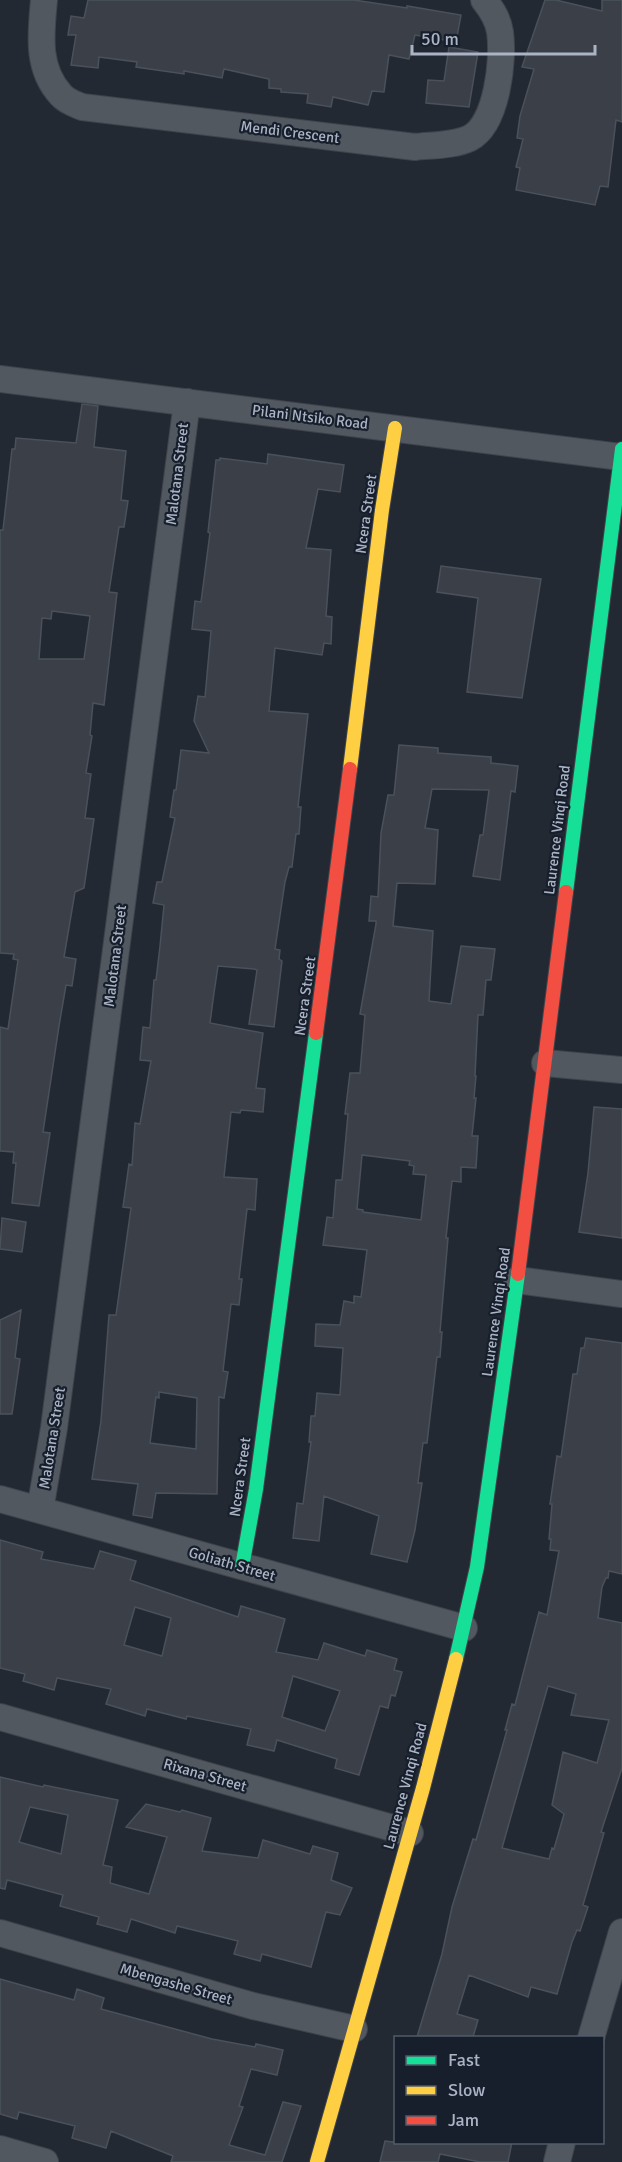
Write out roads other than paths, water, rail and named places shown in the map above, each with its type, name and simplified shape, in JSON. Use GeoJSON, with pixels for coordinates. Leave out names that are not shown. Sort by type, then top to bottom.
{"type":"FeatureCollection","features":[{"type":"Feature","properties":{"kind":"street","name":"Mendi Crescent"},"geometry":{"type":"LineString","coordinates":[[44,0],[40,43],[45,67],[62,97],[82,107],[415,147],[452,144],[470,138],[484,126],[492,109],[502,54],[500,30],[494,11],[484,0]]}},
{"type":"Feature","properties":{"kind":"street","name":"Pilani Ntsiko Road"},"geometry":{"type":"LineString","coordinates":[[0,379],[395,428],[621,453]]}},
{"type":"Feature","properties":{"kind":"street","name":"Malotana Street"},"geometry":{"type":"LineString","coordinates":[[40,1510],[54,1428],[187,402]]}},
{"type":"Feature","properties":{"kind":"street","name":"Ncera Street"},"geometry":{"type":"LineString","coordinates":[[242,1567],[256,1489],[342,838],[382,510],[395,428]]}},
{"type":"Feature","properties":{"kind":"street","name":"Laurence Vinqi Road"},"geometry":{"type":"LineString","coordinates":[[317,2162],[410,1833],[464,1628],[477,1566],[518,1280],[621,453]]}},
{"type":"Feature","properties":{"kind":"street"},"geometry":{"type":"LineString","coordinates":[[544,1063],[622,1070]]}},
{"type":"Feature","properties":{"kind":"street"},"geometry":{"type":"LineString","coordinates":[[518,1280],[622,1294]]}},
{"type":"Feature","properties":{"kind":"street","name":"Goliath Street"},"geometry":{"type":"LineString","coordinates":[[0,1499],[464,1628]]}},
{"type":"Feature","properties":{"kind":"street","name":"Rixana Street"},"geometry":{"type":"LineString","coordinates":[[0,1717],[410,1833]]}},
{"type":"Feature","properties":{"kind":"street"},"geometry":{"type":"LineString","coordinates":[[591,2036],[622,1932]]}},
{"type":"Feature","properties":{"kind":"street","name":"Mbengashe Street"},"geometry":{"type":"LineString","coordinates":[[0,1933],[253,2006],[354,2029]]}},
{"type":"Feature","properties":{"kind":"street"},"geometry":{"type":"LineString","coordinates":[[557,2162],[562,2144]]}},
{"type":"Feature","properties":{"kind":"street"},"geometry":{"type":"LineString","coordinates":[[0,2150],[45,2162]]}}]}
